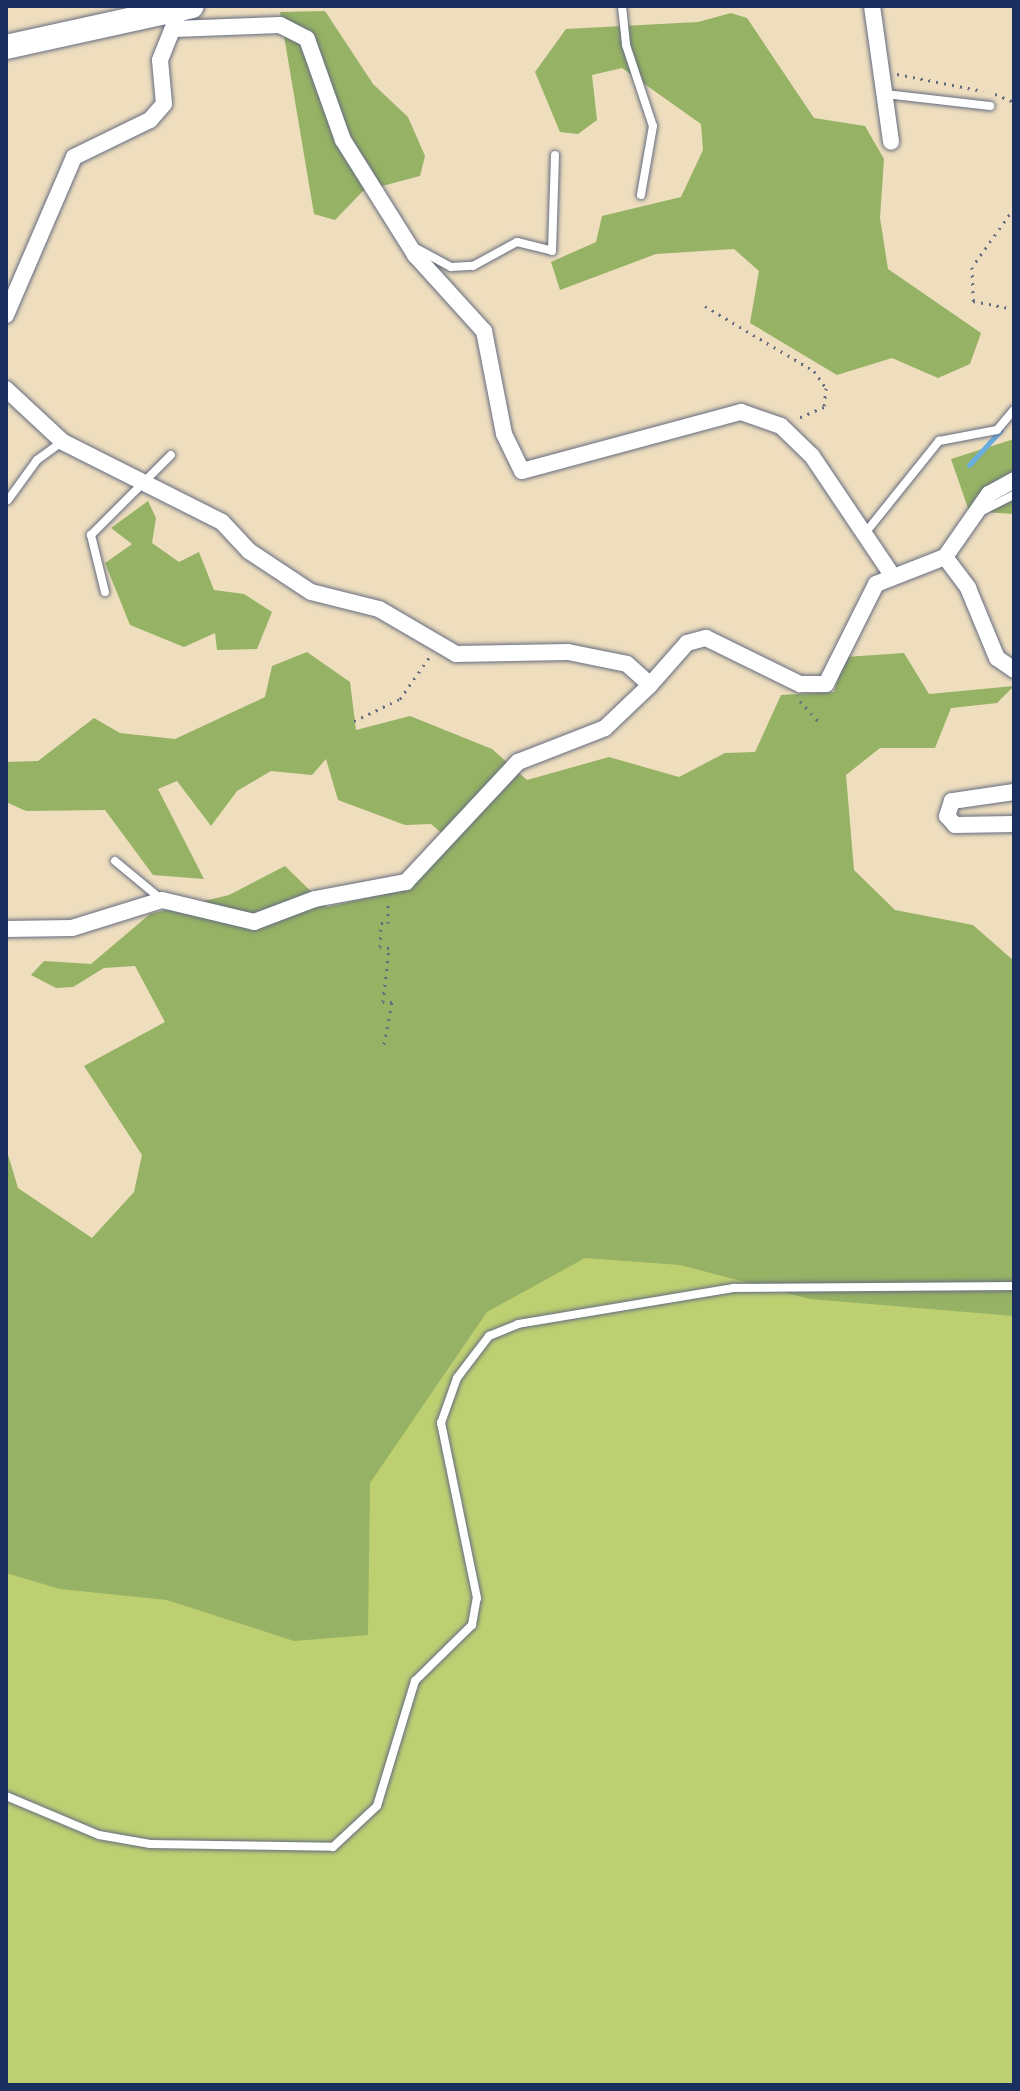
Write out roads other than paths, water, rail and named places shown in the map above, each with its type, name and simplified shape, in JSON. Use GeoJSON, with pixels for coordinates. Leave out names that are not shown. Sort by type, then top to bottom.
{"type":"FeatureCollection","features":[{"type":"Feature","properties":{"kind":"main road"},"geometry":{"type":"LineString","coordinates":[[6,47],[137,12],[181,15]]}},
{"type":"Feature","properties":{"kind":"street"},"geometry":{"type":"LineString","coordinates":[[872,6],[891,142]]}},
{"type":"Feature","properties":{"kind":"street"},"geometry":{"type":"LineString","coordinates":[[6,315],[74,157],[150,120],[164,104],[160,60],[181,15],[280,25],[307,39],[343,140],[410,245],[484,331],[504,434],[522,471],[741,412],[781,426],[866,532],[892,575]]}},
{"type":"Feature","properties":{"kind":"street"},"geometry":{"type":"LineString","coordinates":[[6,389],[63,442],[222,522],[249,551],[311,592],[379,609],[436,646],[456,654],[568,652],[627,664],[650,685]]}},
{"type":"Feature","properties":{"kind":"street"},"geometry":{"type":"LineString","coordinates":[[6,929],[72,928],[162,900],[254,922],[315,899],[406,882],[518,762],[605,728],[650,685],[687,643],[706,638],[800,684],[826,684],[876,584],[892,575],[945,557],[989,494],[1014,480]]}},
{"type":"Feature","properties":{"kind":"street"},"geometry":{"type":"LineString","coordinates":[[945,557],[968,588],[997,658],[1014,670]]}},
{"type":"Feature","properties":{"kind":"street"},"geometry":{"type":"LineString","coordinates":[[1014,792],[952,801],[947,816],[955,825],[1014,824]]}},
{"type":"Feature","properties":{"kind":"lane"},"geometry":{"type":"LineString","coordinates":[[622,6],[626,45],[653,126],[641,195]]}},
{"type":"Feature","properties":{"kind":"lane"},"geometry":{"type":"LineString","coordinates":[[884,94],[990,106]]}},
{"type":"Feature","properties":{"kind":"lane"},"geometry":{"type":"LineString","coordinates":[[410,245],[451,267],[473,266],[517,242],[552,251],[555,155]]}},
{"type":"Feature","properties":{"kind":"lane"},"geometry":{"type":"LineString","coordinates":[[866,532],[939,441],[997,430],[1014,410]]}},
{"type":"Feature","properties":{"kind":"lane"},"geometry":{"type":"LineString","coordinates":[[8,500],[37,460],[63,442]]}},
{"type":"Feature","properties":{"kind":"lane"},"geometry":{"type":"LineString","coordinates":[[105,592],[91,535],[147,485],[171,455]]}},
{"type":"Feature","properties":{"kind":"lane"},"geometry":{"type":"LineString","coordinates":[[975,518],[1014,495]]}},
{"type":"Feature","properties":{"kind":"lane"},"geometry":{"type":"LineString","coordinates":[[115,861],[162,900]]}},
{"type":"Feature","properties":{"kind":"lane"},"geometry":{"type":"LineString","coordinates":[[6,1796],[99,1835],[150,1844],[333,1847],[377,1806],[415,1681],[462,1643],[472,1625],[477,1598],[441,1423],[457,1378],[489,1336],[518,1324],[734,1288],[1014,1286]]}},
{"type":"Feature","properties":{"kind":"waterway"},"geometry":{"type":"LineString","coordinates":[[969,465],[1001,430]]}}]}
